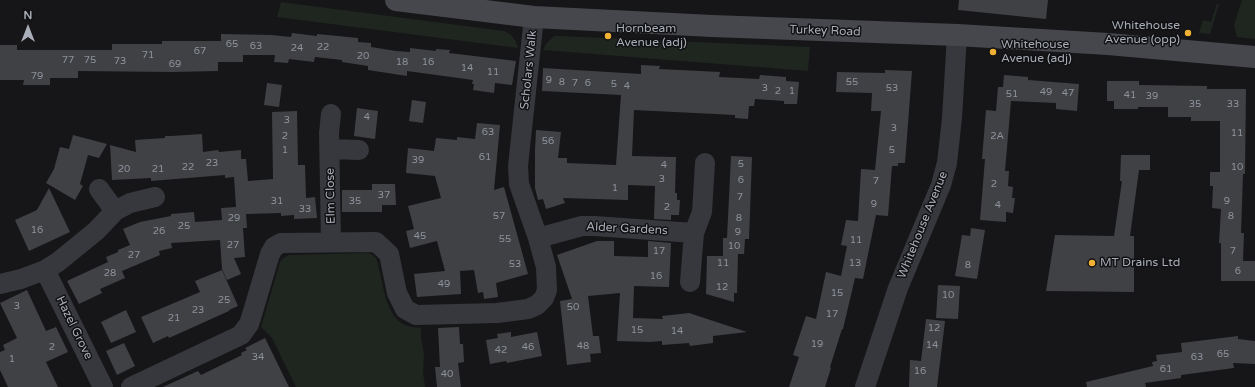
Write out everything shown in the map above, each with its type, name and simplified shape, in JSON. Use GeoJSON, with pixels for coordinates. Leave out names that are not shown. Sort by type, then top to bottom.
{"type":"FeatureCollection","features":[{"type":"Feature","properties":{"kind":"street","name":"Turkey Road"},"geometry":{"type":"LineString","coordinates":[[396,0],[428,2],[534,17],[712,26],[957,35],[1108,44],[1255,57]]}},
{"type":"Feature","properties":{"kind":"street","name":"Scholars Walk"},"geometry":{"type":"LineString","coordinates":[[131,387],[241,335],[249,324],[270,254],[274,247],[281,243],[376,242],[389,254],[397,293],[405,309],[416,315],[497,313],[528,309],[537,305],[544,298],[547,290],[546,267],[538,238],[519,184],[518,166],[534,17]]}},
{"type":"Feature","properties":{"kind":"street","name":"Whitehouse Avenue"},"geometry":{"type":"LineString","coordinates":[[866,387],[898,288],[942,185],[947,163],[952,118],[957,35]]}},
{"type":"Feature","properties":{"kind":"street","name":"Elm Close"},"geometry":{"type":"LineString","coordinates":[[331,114],[330,149],[332,242]]}},
{"type":"Feature","properties":{"kind":"street"},"geometry":{"type":"LineString","coordinates":[[330,149],[359,150]]}},
{"type":"Feature","properties":{"kind":"street"},"geometry":{"type":"LineString","coordinates":[[690,282],[694,233],[702,212],[704,163]]}},
{"type":"Feature","properties":{"kind":"street"},"geometry":{"type":"LineString","coordinates":[[99,189],[116,211]]}},
{"type":"Feature","properties":{"kind":"street"},"geometry":{"type":"LineString","coordinates":[[0,284],[21,279],[45,270],[58,262],[96,231],[116,211],[130,203],[155,197]]}},
{"type":"Feature","properties":{"kind":"street","name":"Alder Gardens"},"geometry":{"type":"LineString","coordinates":[[538,238],[582,226],[694,233]]}},
{"type":"Feature","properties":{"kind":"street","name":"Hazel Grove"},"geometry":{"type":"LineString","coordinates":[[45,270],[103,387]]}},
{"type":"Feature","properties":{"kind":"shaded area"},"geometry":{"type":"Polygon","coordinates":[[[1242,0],[1255,0],[1255,39],[1237,37],[1234,25],[1242,0]]]}},
{"type":"Feature","properties":{"kind":"shaded area"},"geometry":{"type":"Polygon","coordinates":[[[281,2],[504,31],[513,38],[518,48],[277,17],[281,2]]]}},
{"type":"Feature","properties":{"kind":"shaded area"},"geometry":{"type":"Polygon","coordinates":[[[1217,4],[1219,4],[1210,34],[1199,33],[1203,20],[1211,22],[1217,4]]]}},
{"type":"Feature","properties":{"kind":"shaded area"},"geometry":{"type":"Polygon","coordinates":[[[554,36],[810,47],[808,71],[543,50],[546,44],[554,36]]]}},
{"type":"Feature","properties":{"kind":"shaded area"},"geometry":{"type":"Polygon","coordinates":[[[367,253],[376,258],[385,296],[393,314],[405,325],[421,328],[421,339],[424,354],[423,372],[425,387],[296,387],[272,338],[261,327],[280,262],[289,255],[367,253]]]}},
{"type":"Feature","properties":{"kind":"building"},"geometry":{"type":"Polygon","coordinates":[[[959,0],[1048,0],[1046,19],[958,10],[959,0]]]}},
{"type":"Feature","properties":{"kind":"building"},"geometry":{"type":"Polygon","coordinates":[[[292,33],[358,38],[358,42],[371,43],[371,47],[396,51],[410,52],[410,48],[436,51],[436,49],[450,50],[449,53],[516,61],[512,85],[495,83],[494,93],[473,90],[473,80],[407,71],[407,76],[368,70],[368,66],[342,62],[342,60],[315,57],[314,62],[289,59],[288,63],[274,62],[275,55],[243,55],[243,62],[218,62],[218,71],[78,71],[78,78],[50,78],[50,85],[23,85],[24,80],[0,80],[0,45],[17,45],[17,50],[112,50],[112,44],[162,44],[162,41],[221,41],[221,34],[291,37],[292,33]]]}},
{"type":"Feature","properties":{"kind":"building"},"geometry":{"type":"Polygon","coordinates":[[[641,65],[660,66],[659,69],[720,72],[719,77],[759,79],[760,75],[786,77],[786,81],[799,82],[797,104],[784,104],[784,101],[755,99],[754,106],[749,106],[748,119],[735,118],[735,115],[634,110],[632,156],[676,157],[675,193],[677,193],[677,200],[680,200],[679,215],[671,215],[671,220],[654,219],[655,186],[628,185],[628,200],[563,198],[565,203],[546,209],[543,199],[538,200],[535,188],[536,130],[561,132],[558,158],[567,158],[567,163],[616,165],[621,95],[542,91],[543,68],[641,74],[641,65]]]}},
{"type":"Feature","properties":{"kind":"building"},"geometry":{"type":"Polygon","coordinates":[[[885,70],[912,71],[905,163],[898,163],[898,166],[892,166],[888,216],[876,215],[863,279],[855,278],[843,329],[825,387],[789,387],[799,357],[793,355],[806,316],[816,319],[826,272],[841,276],[847,246],[841,245],[846,220],[858,221],[861,169],[875,170],[881,111],[871,111],[872,93],[836,92],[837,72],[885,73],[885,70]]]}},
{"type":"Feature","properties":{"kind":"building"},"geometry":{"type":"Polygon","coordinates":[[[1004,75],[1028,77],[1028,80],[1079,84],[1077,111],[1056,109],[1056,103],[1011,101],[1005,171],[1009,171],[1008,186],[1013,187],[1012,198],[1015,198],[1013,213],[1006,212],[1006,222],[980,220],[985,159],[982,159],[986,110],[996,111],[998,87],[1003,87],[1004,75]]]}},
{"type":"Feature","properties":{"kind":"building"},"geometry":{"type":"Polygon","coordinates":[[[1107,81],[1139,81],[1139,85],[1207,86],[1207,89],[1246,89],[1245,174],[1243,174],[1241,233],[1244,233],[1243,261],[1255,261],[1255,281],[1221,281],[1221,243],[1219,243],[1221,209],[1212,208],[1213,186],[1210,186],[1210,172],[1220,172],[1220,121],[1191,121],[1191,117],[1168,117],[1168,107],[1114,109],[1114,101],[1107,101],[1107,81]]]}},
{"type":"Feature","properties":{"kind":"building"},"geometry":{"type":"Polygon","coordinates":[[[267,83],[282,85],[279,107],[264,105],[267,83]]]}},
{"type":"Feature","properties":{"kind":"building"},"geometry":{"type":"Polygon","coordinates":[[[412,100],[426,102],[423,123],[409,121],[412,100]]]}},
{"type":"Feature","properties":{"kind":"building"},"geometry":{"type":"Polygon","coordinates":[[[357,108],[378,111],[375,139],[354,136],[357,108]]]}},
{"type":"Feature","properties":{"kind":"building"},"geometry":{"type":"Polygon","coordinates":[[[297,111],[298,165],[305,165],[306,198],[315,197],[317,218],[294,219],[294,215],[281,216],[281,213],[246,214],[247,228],[243,228],[245,257],[234,258],[241,274],[227,280],[222,269],[220,240],[171,243],[172,248],[159,251],[160,255],[122,271],[125,278],[100,289],[102,293],[79,304],[67,281],[108,262],[106,257],[130,245],[123,229],[140,222],[171,216],[171,214],[194,212],[195,222],[222,220],[221,208],[236,207],[234,177],[225,178],[225,175],[151,181],[151,178],[112,180],[110,145],[136,152],[135,140],[165,138],[165,136],[202,134],[203,152],[218,150],[219,152],[241,150],[241,159],[246,159],[248,181],[273,179],[272,112],[297,111]]]}},
{"type":"Feature","properties":{"kind":"building"},"geometry":{"type":"Polygon","coordinates":[[[477,123],[500,125],[494,190],[504,187],[528,274],[496,283],[498,297],[484,299],[483,292],[478,293],[474,270],[460,271],[461,294],[417,297],[414,274],[445,271],[437,241],[410,248],[406,231],[414,229],[408,206],[441,198],[435,176],[406,173],[408,148],[434,151],[436,138],[457,140],[457,137],[475,139],[477,123]]]}},
{"type":"Feature","properties":{"kind":"building"},"geometry":{"type":"Polygon","coordinates":[[[73,135],[107,144],[99,158],[88,155],[80,184],[83,186],[75,200],[46,183],[54,169],[60,147],[69,149],[73,135]]]}},
{"type":"Feature","properties":{"kind":"building","name":"MT Drains Ltd"},"geometry":{"type":"Polygon","coordinates":[[[1121,155],[1150,155],[1150,170],[1139,170],[1130,236],[1134,236],[1134,292],[1046,291],[1055,235],[1114,236],[1122,181],[1120,181],[1121,155]]]}},
{"type":"Feature","properties":{"kind":"building"},"geometry":{"type":"Polygon","coordinates":[[[731,156],[752,157],[749,239],[745,239],[744,254],[738,254],[737,293],[734,293],[734,302],[706,294],[707,256],[723,256],[723,238],[727,238],[731,156]]]}},
{"type":"Feature","properties":{"kind":"building"},"geometry":{"type":"Polygon","coordinates":[[[372,184],[395,184],[396,205],[382,205],[382,212],[342,212],[342,190],[372,190],[372,184]]]}},
{"type":"Feature","properties":{"kind":"building"},"geometry":{"type":"Polygon","coordinates":[[[49,188],[70,232],[29,251],[15,220],[37,210],[49,188]]]}},
{"type":"Feature","properties":{"kind":"building"},"geometry":{"type":"Polygon","coordinates":[[[971,228],[985,230],[977,279],[955,276],[962,235],[970,236],[971,228]]]}},
{"type":"Feature","properties":{"kind":"building"},"geometry":{"type":"Polygon","coordinates":[[[597,241],[614,241],[614,256],[648,257],[648,241],[671,243],[669,287],[634,286],[633,318],[663,319],[662,316],[689,313],[747,332],[713,336],[713,343],[690,346],[689,343],[662,345],[662,341],[617,341],[620,293],[588,296],[593,336],[599,336],[601,353],[590,354],[591,362],[567,365],[560,301],[572,299],[557,255],[597,241]]]}},
{"type":"Feature","properties":{"kind":"building"},"geometry":{"type":"Polygon","coordinates":[[[222,270],[238,306],[169,338],[168,336],[153,343],[141,317],[200,292],[195,281],[222,270]]]}},
{"type":"Feature","properties":{"kind":"building"},"geometry":{"type":"Polygon","coordinates":[[[938,285],[960,286],[958,319],[936,318],[938,285]]]}},
{"type":"Feature","properties":{"kind":"building"},"geometry":{"type":"Polygon","coordinates":[[[27,290],[46,331],[56,327],[68,352],[46,362],[58,387],[8,387],[0,370],[0,352],[5,350],[3,345],[17,338],[0,303],[27,290]]]}},
{"type":"Feature","properties":{"kind":"building"},"geometry":{"type":"Polygon","coordinates":[[[126,310],[136,332],[111,343],[101,322],[126,310]]]}},
{"type":"Feature","properties":{"kind":"building"},"geometry":{"type":"Polygon","coordinates":[[[926,319],[945,321],[937,387],[909,387],[910,360],[921,361],[926,319]]]}},
{"type":"Feature","properties":{"kind":"building"},"geometry":{"type":"Polygon","coordinates":[[[459,327],[460,344],[463,344],[464,362],[458,363],[461,387],[437,387],[435,367],[440,367],[438,328],[459,327]]]}},
{"type":"Feature","properties":{"kind":"building"},"geometry":{"type":"Polygon","coordinates":[[[511,332],[511,337],[537,332],[542,356],[507,363],[506,361],[490,364],[486,340],[498,338],[497,334],[511,332]]]}},
{"type":"Feature","properties":{"kind":"building"},"geometry":{"type":"Polygon","coordinates":[[[1238,336],[1238,339],[1255,341],[1255,364],[1233,363],[1234,368],[1181,375],[1181,378],[1145,383],[1146,387],[1087,387],[1086,382],[1153,366],[1152,362],[1157,361],[1156,355],[1182,352],[1181,343],[1238,336]]]}},
{"type":"Feature","properties":{"kind":"building"},"geometry":{"type":"Polygon","coordinates":[[[265,338],[289,387],[163,387],[198,371],[201,375],[242,355],[241,353],[247,350],[245,348],[265,338]]]}},
{"type":"Feature","properties":{"kind":"building"},"geometry":{"type":"Polygon","coordinates":[[[124,343],[135,366],[117,375],[106,351],[124,343]]]}},
{"type":"Feature","properties":{"kind":"place","name":"Whitehouse Avenue (opp)"},"geometry":{"type":"Point","coordinates":[1188,33]}},
{"type":"Feature","properties":{"kind":"place","name":"Hornbeam Avenue (adj)"},"geometry":{"type":"Point","coordinates":[608,36]}},
{"type":"Feature","properties":{"kind":"place","name":"Whitehouse Avenue (adj)"},"geometry":{"type":"Point","coordinates":[993,52]}},
{"type":"Feature","properties":{"kind":"place","name":"MT Drains Ltd"},"geometry":{"type":"Point","coordinates":[1092,263]}}]}
